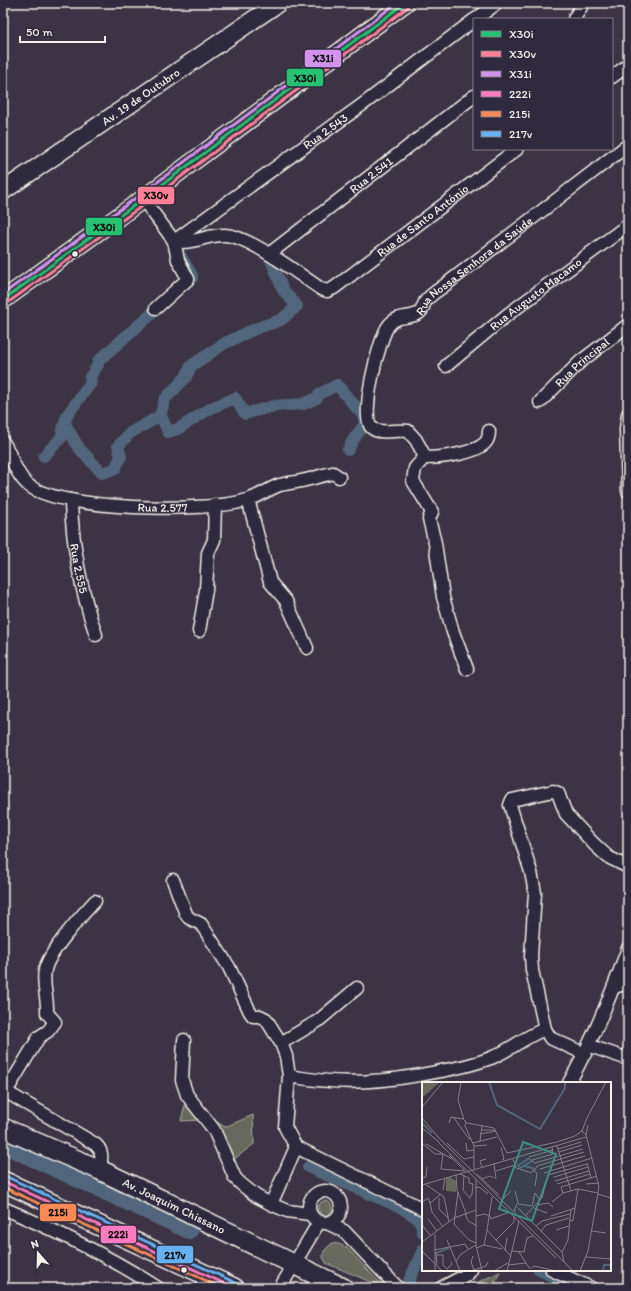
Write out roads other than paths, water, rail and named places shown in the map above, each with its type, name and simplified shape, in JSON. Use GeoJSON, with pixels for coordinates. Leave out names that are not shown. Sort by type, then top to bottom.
{"type":"FeatureCollection","features":[{"type":"Feature","properties":{"kind":"main road","name":"Av. Joaquim Chissano"},"geometry":{"type":"LineString","coordinates":[[3,1128],[100,1170],[343,1288]]}},
{"type":"Feature","properties":{"kind":"main road"},"geometry":{"type":"LineString","coordinates":[[3,1181],[185,1265],[204,1282],[234,1288]]}},
{"type":"Feature","properties":{"kind":"street","name":"Av. 19 de Outubro"},"geometry":{"type":"LineString","coordinates":[[3,191],[278,3]]}},
{"type":"Feature","properties":{"kind":"street"},"geometry":{"type":"LineString","coordinates":[[3,300],[143,199],[405,3]]}},
{"type":"Feature","properties":{"kind":"street","name":"Rua 2.543"},"geometry":{"type":"LineString","coordinates":[[478,18],[497,3]]}},
{"type":"Feature","properties":{"kind":"street"},"geometry":{"type":"LineString","coordinates":[[574,18],[581,5]]}},
{"type":"Feature","properties":{"kind":"street","name":"Rua 2.543"},"geometry":{"type":"LineString","coordinates":[[174,241],[366,102],[473,22]]}},
{"type":"Feature","properties":{"kind":"street"},"geometry":{"type":"LineString","coordinates":[[613,76],[628,65]]}},
{"type":"Feature","properties":{"kind":"street","name":"Rua 2.541"},"geometry":{"type":"LineString","coordinates":[[269,254],[473,97]]}},
{"type":"Feature","properties":{"kind":"street","name":"Rua Nossa Senhora da Saúde"},"geometry":{"type":"LineString","coordinates":[[424,458],[416,440],[408,431],[373,429],[369,425],[368,411],[370,385],[374,365],[386,329],[390,323],[400,317],[413,315],[421,311],[429,297],[628,145]]}},
{"type":"Feature","properties":{"kind":"street","name":"Rua de Santo António"},"geometry":{"type":"LineString","coordinates":[[269,254],[321,289],[327,291],[334,288],[516,150]]}},
{"type":"Feature","properties":{"kind":"street"},"geometry":{"type":"LineString","coordinates":[[143,199],[174,241],[178,260],[188,279],[156,308]]}},
{"type":"Feature","properties":{"kind":"street","name":"Rua Augusto Macamo"},"geometry":{"type":"LineString","coordinates":[[446,366],[507,315],[628,225]]}},
{"type":"Feature","properties":{"kind":"street"},"geometry":{"type":"LineString","coordinates":[[174,241],[182,242],[222,235],[233,236],[269,254]]}},
{"type":"Feature","properties":{"kind":"street","name":"Rua Principal"},"geometry":{"type":"LineString","coordinates":[[540,402],[580,362],[628,325]]}},
{"type":"Feature","properties":{"kind":"street"},"geometry":{"type":"LineString","coordinates":[[628,414],[626,429],[628,491]]}},
{"type":"Feature","properties":{"kind":"street"},"geometry":{"type":"LineString","coordinates":[[467,669],[453,632],[443,597],[435,543],[429,519],[432,512],[413,480],[415,468],[424,458],[456,455],[475,448],[484,444],[488,440],[490,431]]}},
{"type":"Feature","properties":{"kind":"street","name":"Rua 2.577"},"geometry":{"type":"LineString","coordinates":[[4,446],[13,465],[27,484],[38,492],[72,500],[160,508],[215,505],[246,500],[279,485],[290,482],[333,473],[339,477]]}},
{"type":"Feature","properties":{"kind":"street","name":"Rua 2.555"},"geometry":{"type":"LineString","coordinates":[[72,500],[72,530],[77,568],[83,595],[96,635]]}},
{"type":"Feature","properties":{"kind":"street"},"geometry":{"type":"LineString","coordinates":[[246,500],[250,503],[270,582],[286,601],[307,648]]}},
{"type":"Feature","properties":{"kind":"street"},"geometry":{"type":"LineString","coordinates":[[199,631],[206,590],[208,553],[214,540],[215,505]]}},
{"type":"Feature","properties":{"kind":"street"},"geometry":{"type":"LineString","coordinates":[[628,868],[608,857],[594,844],[566,814],[558,793],[553,792],[512,800],[510,805],[531,872],[535,893],[531,956],[532,970],[545,1028],[550,1038],[587,1050],[628,1059]]}},
{"type":"Feature","properties":{"kind":"street"},"geometry":{"type":"LineString","coordinates":[[173,880],[186,914],[189,918],[201,924],[225,961],[250,1012],[253,1016],[260,1016],[266,1019],[281,1043],[288,1063],[289,1076],[285,1127],[296,1147],[422,1209]]}},
{"type":"Feature","properties":{"kind":"street"},"geometry":{"type":"LineString","coordinates":[[95,901],[75,923],[46,966],[44,978],[48,999],[47,1013],[55,1022],[48,1031],[39,1037],[4,1093],[99,1147],[102,1155],[100,1170]]}},
{"type":"Feature","properties":{"kind":"street"},"geometry":{"type":"LineString","coordinates":[[569,1082],[587,1050],[614,987],[628,948]]}},
{"type":"Feature","properties":{"kind":"street"},"geometry":{"type":"LineString","coordinates":[[614,987],[628,983]]}},
{"type":"Feature","properties":{"kind":"street"},"geometry":{"type":"LineString","coordinates":[[281,1043],[318,1021],[357,988]]}},
{"type":"Feature","properties":{"kind":"street"},"geometry":{"type":"LineString","coordinates":[[289,1076],[319,1081],[354,1083],[405,1079],[492,1058],[526,1037],[545,1028]]}},
{"type":"Feature","properties":{"kind":"street"},"geometry":{"type":"LineString","coordinates":[[184,1040],[182,1080],[187,1095],[214,1130],[236,1178],[251,1192],[272,1204],[287,1211],[310,1214],[323,1223],[344,1232],[398,1288]]}},
{"type":"Feature","properties":{"kind":"street"},"geometry":{"type":"LineString","coordinates":[[272,1204],[296,1147]]}},
{"type":"Feature","properties":{"kind":"street"},"geometry":{"type":"LineString","coordinates":[[280,1288],[293,1265],[323,1223],[333,1222],[340,1213],[340,1201],[333,1193],[323,1191],[314,1196],[309,1208],[310,1214]]}},
{"type":"Feature","properties":{"kind":"street"},"geometry":{"type":"LineString","coordinates":[[3,1208],[58,1232],[129,1269],[158,1288]]}},
{"type":"Feature","properties":{"kind":"street"},"geometry":{"type":"LineString","coordinates":[[441,1288],[468,1274],[470,1271]]}},
{"type":"Feature","properties":{"kind":"street"},"geometry":{"type":"LineString","coordinates":[[554,1271],[591,1288]]}},
{"type":"Feature","properties":{"kind":"waterway"},"geometry":{"type":"LineString","coordinates":[[65,424],[79,448],[102,473],[115,469],[121,457],[118,446],[130,433],[160,416],[165,399],[186,377],[191,366],[225,343],[257,328],[281,320],[297,306],[283,290],[268,252],[271,250]]}},
{"type":"Feature","properties":{"kind":"waterway"},"geometry":{"type":"LineString","coordinates":[[180,255],[192,275],[192,278],[184,285]]}},
{"type":"Feature","properties":{"kind":"waterway"},"geometry":{"type":"LineString","coordinates":[[44,456],[61,438],[67,415],[91,383],[90,377],[98,365],[98,361],[164,303]]}},
{"type":"Feature","properties":{"kind":"waterway"},"geometry":{"type":"LineString","coordinates":[[161,415],[168,432],[178,429],[211,408],[235,398],[245,414],[274,406],[303,404],[317,398],[319,394],[337,385],[363,415],[365,424],[353,440],[348,450]]}},
{"type":"Feature","properties":{"kind":"waterway"},"geometry":{"type":"LineString","coordinates":[[3,1143],[189,1229]]}},
{"type":"Feature","properties":{"kind":"waterway"},"geometry":{"type":"LineString","coordinates":[[308,1167],[400,1207],[417,1218],[422,1228]]}},
{"type":"Feature","properties":{"kind":"waterway"},"geometry":{"type":"LineString","coordinates":[[409,1281],[422,1252]]}},
{"type":"Feature","properties":{"kind":"waterway"},"geometry":{"type":"LineString","coordinates":[[541,1271],[561,1280]]}}]}
